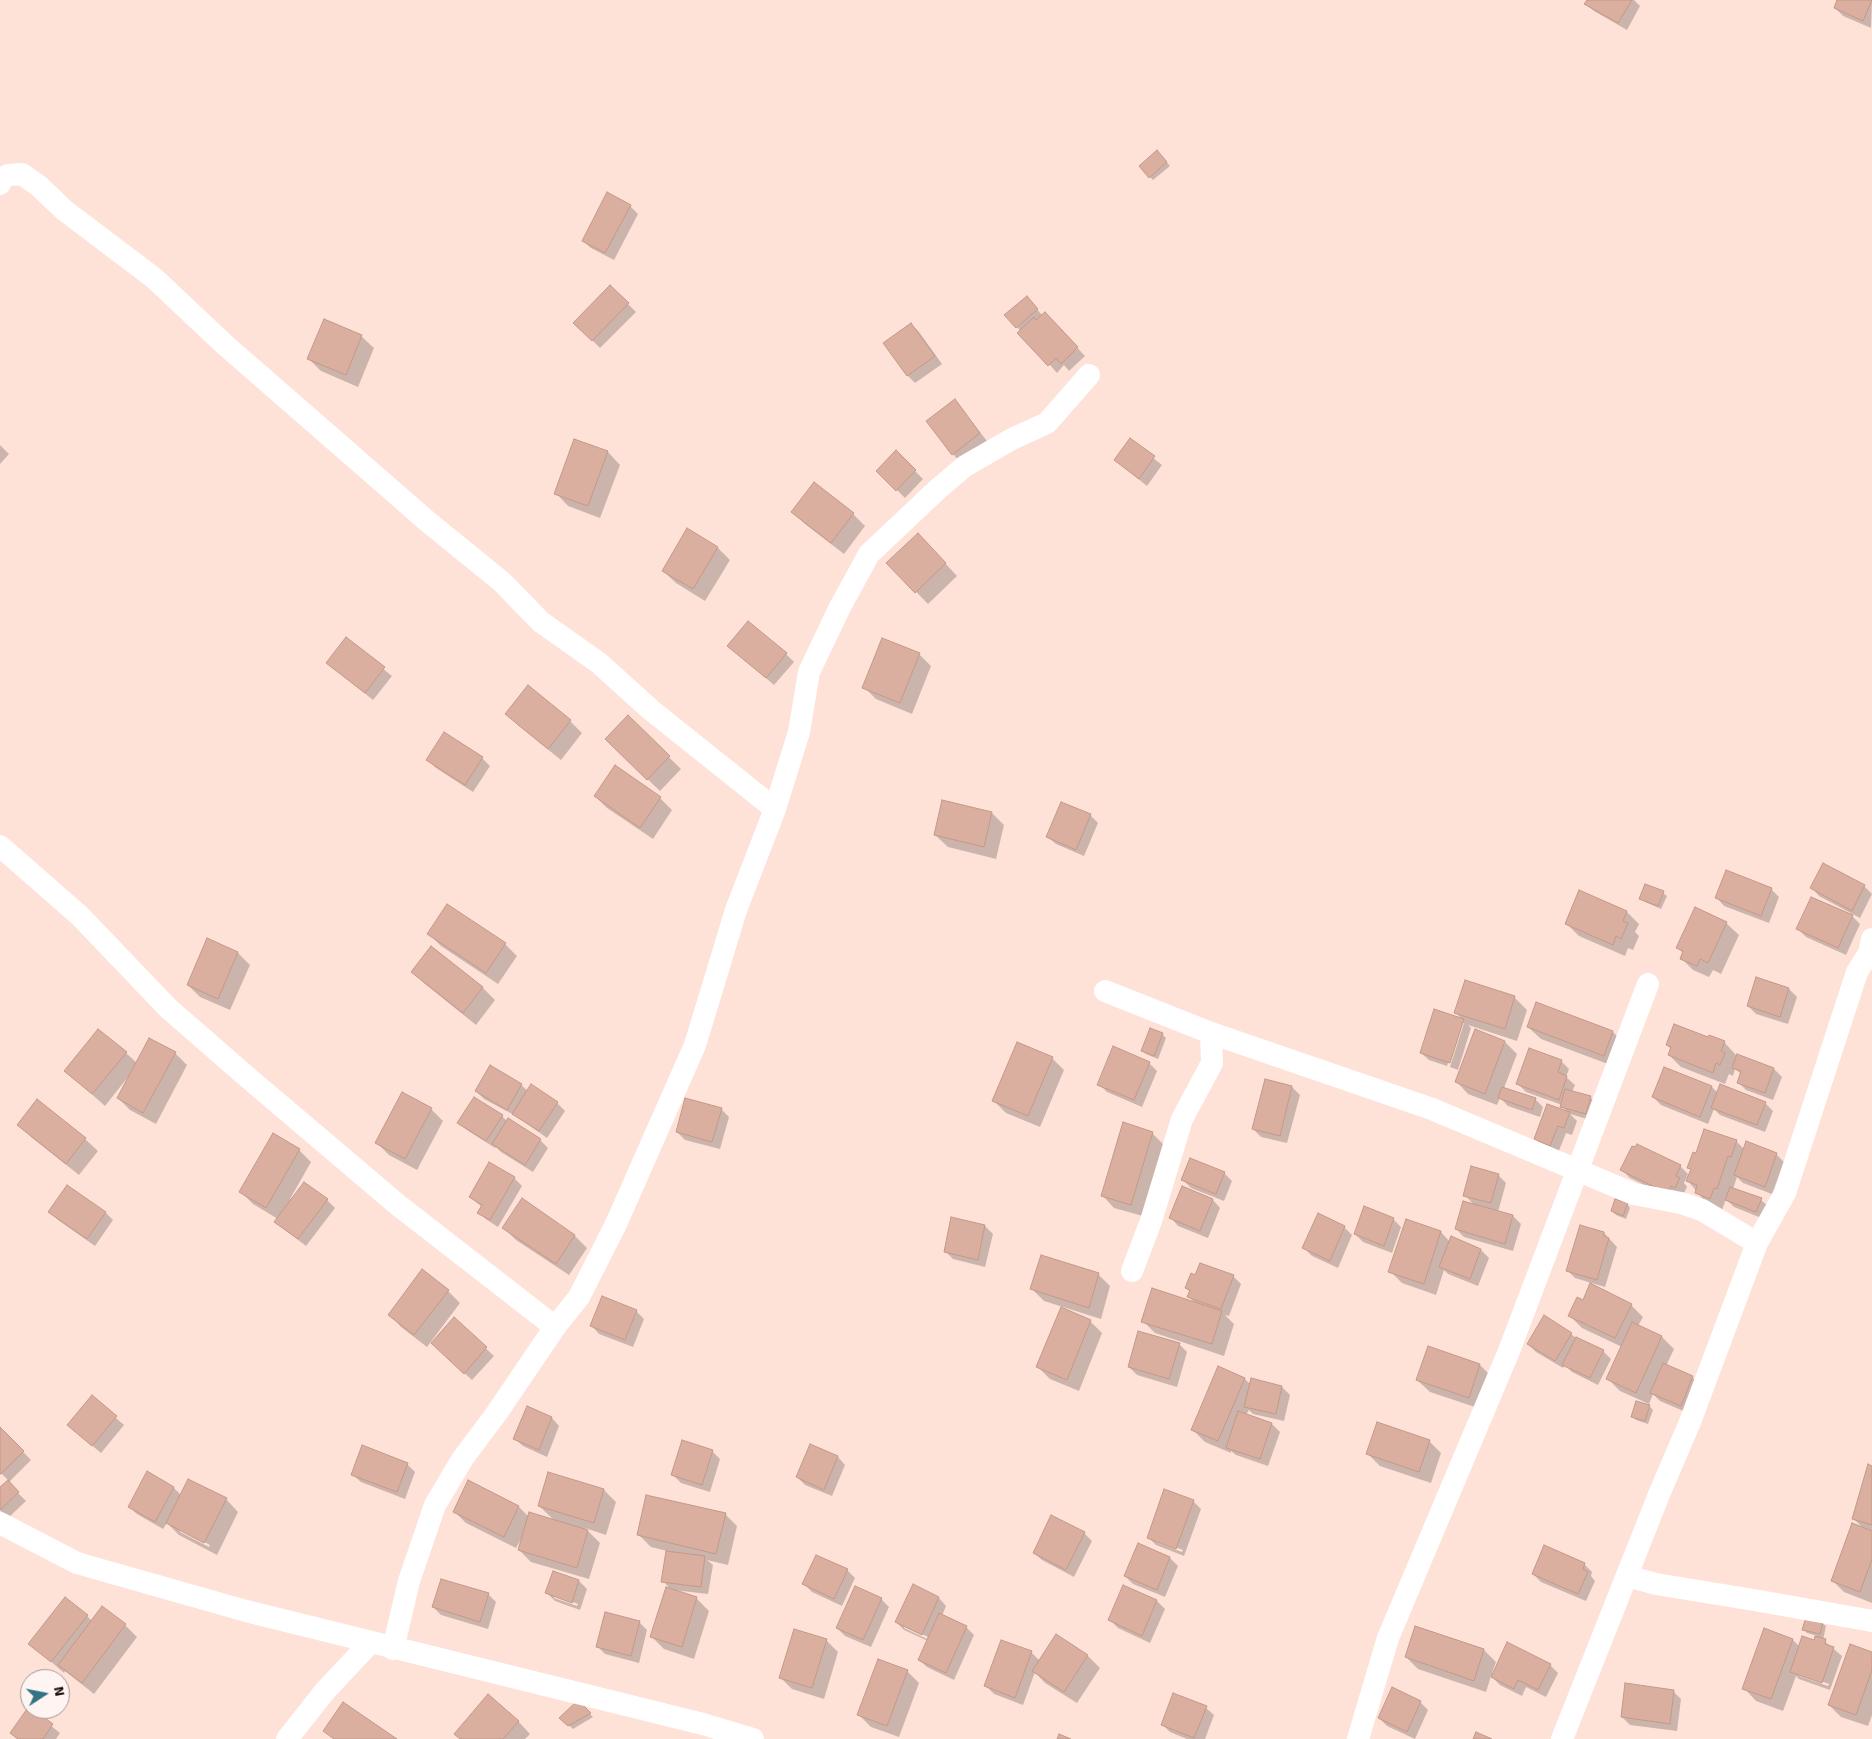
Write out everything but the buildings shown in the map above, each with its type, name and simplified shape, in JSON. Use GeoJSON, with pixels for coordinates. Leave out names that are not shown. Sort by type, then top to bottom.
{"type":"FeatureCollection","features":[{"type":"Feature","properties":{"kind":"street"},"geometry":{"type":"LineString","coordinates":[[0,184],[2,179],[8,175],[22,174],[39,186],[64,210],[154,278],[232,351],[428,521],[502,582],[541,622],[600,663],[651,710],[775,809]]}},
{"type":"Feature","properties":{"kind":"street"},"geometry":{"type":"LineString","coordinates":[[393,1649],[409,1581],[436,1505],[463,1458],[496,1414],[555,1327],[579,1297],[616,1224],[695,1045],[736,910],[775,809],[799,732],[808,672],[840,607],[870,554],[938,489],[965,466],[1012,439],[1047,423],[1089,375]]}},
{"type":"Feature","properties":{"kind":"street"},"geometry":{"type":"LineString","coordinates":[[0,846],[80,916],[168,1008],[246,1076],[398,1205],[555,1327]]}},
{"type":"Feature","properties":{"kind":"street"},"geometry":{"type":"LineString","coordinates":[[1562,1739],[1690,1422],[1757,1243],[1785,1193],[1857,972],[1871,949]]}},
{"type":"Feature","properties":{"kind":"street"},"geometry":{"type":"LineString","coordinates":[[1358,1739],[1388,1638],[1509,1352],[1648,984]]}},
{"type":"Feature","properties":{"kind":"street"},"geometry":{"type":"LineString","coordinates":[[1105,991],[1212,1033],[1432,1109],[1634,1194],[1681,1203],[1702,1210],[1757,1243]]}},
{"type":"Feature","properties":{"kind":"street"},"geometry":{"type":"LineString","coordinates":[[1132,1271],[1151,1221],[1182,1118],[1212,1063],[1212,1033]]}},
{"type":"Feature","properties":{"kind":"street"},"geometry":{"type":"LineString","coordinates":[[0,1523],[77,1563],[246,1611],[393,1649],[703,1724],[753,1739]]}},
{"type":"Feature","properties":{"kind":"street"},"geometry":{"type":"LineString","coordinates":[[1627,1576],[1656,1584],[1872,1621]]}},
{"type":"Feature","properties":{"kind":"street"},"geometry":{"type":"LineString","coordinates":[[288,1739],[325,1691],[370,1643]]}}]}
